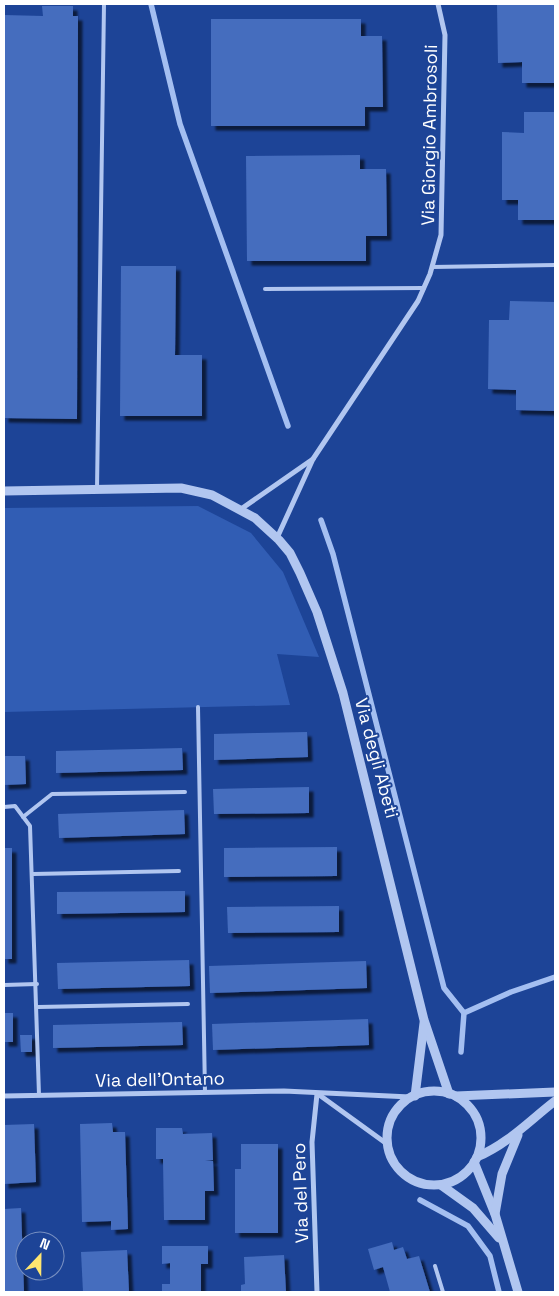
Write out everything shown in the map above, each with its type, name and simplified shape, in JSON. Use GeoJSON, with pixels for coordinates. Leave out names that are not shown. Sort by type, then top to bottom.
{"type":"FeatureCollection","features":[{"type":"Feature","properties":{"kind":"street","name":"Via Giorgio Ambrosoli"},"geometry":{"type":"LineString","coordinates":[[277,538],[313,459],[418,301],[432,266],[441,236],[445,35],[438,4]]}},
{"type":"Feature","properties":{"kind":"street","name":"Via Giorgio Ambrosoli"},"geometry":{"type":"LineString","coordinates":[[241,509],[313,459]]}},
{"type":"Feature","properties":{"kind":"street","name":"Via degli Abeti"},"geometry":{"type":"LineString","coordinates":[[4,491],[181,488],[212,495],[241,509],[259,521],[290,553],[317,612],[343,693],[424,1020],[452,1095]]}},
{"type":"Feature","properties":{"kind":"street","name":"Via degli Abeti"},"geometry":{"type":"LineString","coordinates":[[412,1096],[424,1020]]}},
{"type":"Feature","properties":{"kind":"street","name":"Via dell'Ontano"},"geometry":{"type":"LineString","coordinates":[[4,1096],[284,1091],[317,1094],[412,1096]]}},
{"type":"Feature","properties":{"kind":"street"},"geometry":{"type":"LineString","coordinates":[[440,1091],[452,1095],[467,1104],[476,1116],[480,1129],[481,1144],[476,1160],[469,1170],[456,1180],[441,1185],[426,1185],[412,1180],[396,1165],[387,1144],[387,1130],[391,1117],[399,1106],[412,1096],[424,1092],[440,1091]]}},
{"type":"Feature","properties":{"kind":"street"},"geometry":{"type":"LineString","coordinates":[[452,1095],[555,1092]]}},
{"type":"Feature","properties":{"kind":"street"},"geometry":{"type":"LineString","coordinates":[[317,1094],[387,1144]]}},
{"type":"Feature","properties":{"kind":"street","name":"Via del Pero"},"geometry":{"type":"LineString","coordinates":[[317,1094],[312,1142],[317,1292]]}},
{"type":"Feature","properties":{"kind":"street"},"geometry":{"type":"LineString","coordinates":[[476,1160],[518,1133],[555,1101]]}},
{"type":"Feature","properties":{"kind":"street"},"geometry":{"type":"LineString","coordinates":[[495,1214],[502,1174],[518,1133]]}},
{"type":"Feature","properties":{"kind":"street"},"geometry":{"type":"LineString","coordinates":[[476,1160],[495,1214],[518,1292]]}},
{"type":"Feature","properties":{"kind":"street"},"geometry":{"type":"LineString","coordinates":[[441,1185],[474,1208],[503,1244]]}},
{"type":"Feature","properties":{"kind":"lane"},"geometry":{"type":"LineString","coordinates":[[97,490],[104,4]]}},
{"type":"Feature","properties":{"kind":"lane"},"geometry":{"type":"LineString","coordinates":[[432,266],[555,265]]}},
{"type":"Feature","properties":{"kind":"lane"},"geometry":{"type":"LineString","coordinates":[[265,289],[424,288]]}},
{"type":"Feature","properties":{"kind":"lane"},"geometry":{"type":"LineString","coordinates":[[198,707],[206,1092]]}},
{"type":"Feature","properties":{"kind":"lane"},"geometry":{"type":"LineString","coordinates":[[23,816],[52,794],[185,792]]}},
{"type":"Feature","properties":{"kind":"lane"},"geometry":{"type":"LineString","coordinates":[[4,807],[15,806],[30,826],[38,1007],[39,1095]]}},
{"type":"Feature","properties":{"kind":"lane"},"geometry":{"type":"LineString","coordinates":[[32,874],[179,871]]}},
{"type":"Feature","properties":{"kind":"lane"},"geometry":{"type":"LineString","coordinates":[[4,985],[36,984]]}},
{"type":"Feature","properties":{"kind":"lane"},"geometry":{"type":"LineString","coordinates":[[38,1007],[188,1004]]}},
{"type":"Feature","properties":{"kind":"lane"},"geometry":{"type":"LineString","coordinates":[[434,1266],[443,1292]]}},
{"type":"Feature","properties":{"kind":"shaded area"},"geometry":{"type":"Polygon","coordinates":[[[198,506],[251,533],[283,572],[319,657],[277,654],[290,705],[4,712],[4,508],[198,506]]]}},
{"type":"Feature","properties":{"kind":"building"},"geometry":{"type":"Polygon","coordinates":[[[497,4],[555,4],[555,83],[522,83],[522,62],[498,63],[497,4]]]}},
{"type":"Feature","properties":{"kind":"building"},"geometry":{"type":"Polygon","coordinates":[[[42,6],[73,6],[73,16],[78,16],[77,419],[4,418],[4,15],[43,16],[42,6]]]}},
{"type":"Feature","properties":{"kind":"building"},"geometry":{"type":"Polygon","coordinates":[[[211,19],[361,19],[361,36],[382,36],[383,107],[365,107],[365,126],[211,126],[211,19]]]}},
{"type":"Feature","properties":{"kind":"building"},"geometry":{"type":"Polygon","coordinates":[[[524,112],[555,112],[555,220],[518,220],[518,200],[502,200],[502,132],[524,133],[524,112]]]}},
{"type":"Feature","properties":{"kind":"building"},"geometry":{"type":"Polygon","coordinates":[[[360,155],[360,169],[386,169],[387,236],[366,236],[366,261],[247,261],[246,156],[360,155]]]}},
{"type":"Feature","properties":{"kind":"building"},"geometry":{"type":"Polygon","coordinates":[[[121,266],[176,266],[175,355],[202,355],[202,416],[120,416],[121,266]]]}},
{"type":"Feature","properties":{"kind":"building"},"geometry":{"type":"Polygon","coordinates":[[[510,301],[555,302],[555,411],[516,410],[516,390],[488,389],[489,320],[509,320],[510,301]]]}},
{"type":"Feature","properties":{"kind":"building"},"geometry":{"type":"Polygon","coordinates":[[[307,732],[308,757],[214,760],[214,734],[307,732]]]}},
{"type":"Feature","properties":{"kind":"building"},"geometry":{"type":"Polygon","coordinates":[[[182,748],[183,770],[56,773],[56,751],[182,748]]]}},
{"type":"Feature","properties":{"kind":"building"},"geometry":{"type":"Polygon","coordinates":[[[4,756],[25,756],[26,784],[4,785],[4,756]]]}},
{"type":"Feature","properties":{"kind":"building"},"geometry":{"type":"Polygon","coordinates":[[[309,787],[309,813],[214,814],[213,789],[309,787]]]}},
{"type":"Feature","properties":{"kind":"building"},"geometry":{"type":"Polygon","coordinates":[[[184,810],[185,834],[59,838],[58,814],[184,810]]]}},
{"type":"Feature","properties":{"kind":"building"},"geometry":{"type":"Polygon","coordinates":[[[337,847],[337,876],[224,877],[224,848],[337,847]]]}},
{"type":"Feature","properties":{"kind":"building"},"geometry":{"type":"Polygon","coordinates":[[[4,848],[12,848],[12,959],[4,959],[4,848]]]}},
{"type":"Feature","properties":{"kind":"building"},"geometry":{"type":"Polygon","coordinates":[[[185,891],[185,912],[57,914],[57,892],[185,891]]]}},
{"type":"Feature","properties":{"kind":"building"},"geometry":{"type":"Polygon","coordinates":[[[339,906],[339,932],[228,933],[227,907],[339,906]]]}},
{"type":"Feature","properties":{"kind":"building"},"geometry":{"type":"Polygon","coordinates":[[[189,960],[190,986],[58,989],[57,963],[189,960]]]}},
{"type":"Feature","properties":{"kind":"building"},"geometry":{"type":"Polygon","coordinates":[[[366,961],[367,988],[210,993],[209,966],[366,961]]]}},
{"type":"Feature","properties":{"kind":"building"},"geometry":{"type":"Polygon","coordinates":[[[4,1013],[13,1013],[13,1042],[4,1042],[4,1013]]]}},
{"type":"Feature","properties":{"kind":"building"},"geometry":{"type":"Polygon","coordinates":[[[368,1019],[369,1045],[213,1050],[212,1024],[368,1019]]]}},
{"type":"Feature","properties":{"kind":"building"},"geometry":{"type":"Polygon","coordinates":[[[182,1022],[183,1045],[53,1048],[53,1025],[182,1022]]]}},
{"type":"Feature","properties":{"kind":"building"},"geometry":{"type":"Polygon","coordinates":[[[20,1035],[32,1035],[32,1052],[21,1052],[20,1035]]]}},
{"type":"Feature","properties":{"kind":"building"},"geometry":{"type":"Polygon","coordinates":[[[112,1123],[113,1132],[125,1132],[128,1229],[111,1230],[111,1221],[82,1222],[80,1124],[112,1123]]]}},
{"type":"Feature","properties":{"kind":"building"},"geometry":{"type":"Polygon","coordinates":[[[34,1124],[36,1182],[4,1184],[4,1125],[34,1124]]]}},
{"type":"Feature","properties":{"kind":"building"},"geometry":{"type":"Polygon","coordinates":[[[156,1128],[182,1128],[183,1134],[212,1133],[213,1160],[205,1160],[213,1161],[214,1191],[205,1191],[205,1220],[164,1220],[163,1159],[156,1159],[156,1128]]]}},
{"type":"Feature","properties":{"kind":"building"},"geometry":{"type":"Polygon","coordinates":[[[241,1144],[278,1144],[278,1233],[235,1233],[235,1169],[241,1169],[241,1144]]]}},
{"type":"Feature","properties":{"kind":"building"},"geometry":{"type":"Polygon","coordinates":[[[21,1208],[22,1231],[15,1231],[15,1281],[24,1281],[24,1292],[4,1292],[4,1209],[21,1208]]]}},
{"type":"Feature","properties":{"kind":"building"},"geometry":{"type":"Polygon","coordinates":[[[392,1242],[394,1250],[403,1247],[407,1259],[419,1256],[430,1292],[390,1292],[383,1267],[374,1270],[368,1249],[392,1242]]]}},
{"type":"Feature","properties":{"kind":"building"},"geometry":{"type":"Polygon","coordinates":[[[162,1246],[208,1246],[208,1264],[201,1264],[201,1292],[162,1292],[162,1284],[170,1284],[170,1263],[162,1264],[162,1246]]]}},
{"type":"Feature","properties":{"kind":"building"},"geometry":{"type":"Polygon","coordinates":[[[127,1250],[129,1292],[83,1292],[81,1252],[127,1250]]]}},
{"type":"Feature","properties":{"kind":"building"},"geometry":{"type":"Polygon","coordinates":[[[284,1255],[286,1292],[241,1292],[241,1285],[245,1284],[244,1257],[284,1255]]]}},
{"type":"Feature","properties":{"kind":"waterway"},"geometry":{"type":"LineString","coordinates":[[151,4],[180,124],[288,426]]}},
{"type":"Feature","properties":{"kind":"waterway"},"geometry":{"type":"LineString","coordinates":[[321,520],[333,554],[444,988],[464,1013]]}},
{"type":"Feature","properties":{"kind":"waterway"},"geometry":{"type":"LineString","coordinates":[[461,1052],[464,1013],[511,992],[555,977]]}},
{"type":"Feature","properties":{"kind":"waterway"},"geometry":{"type":"LineString","coordinates":[[420,1200],[468,1226],[490,1256],[499,1292]]}}]}
